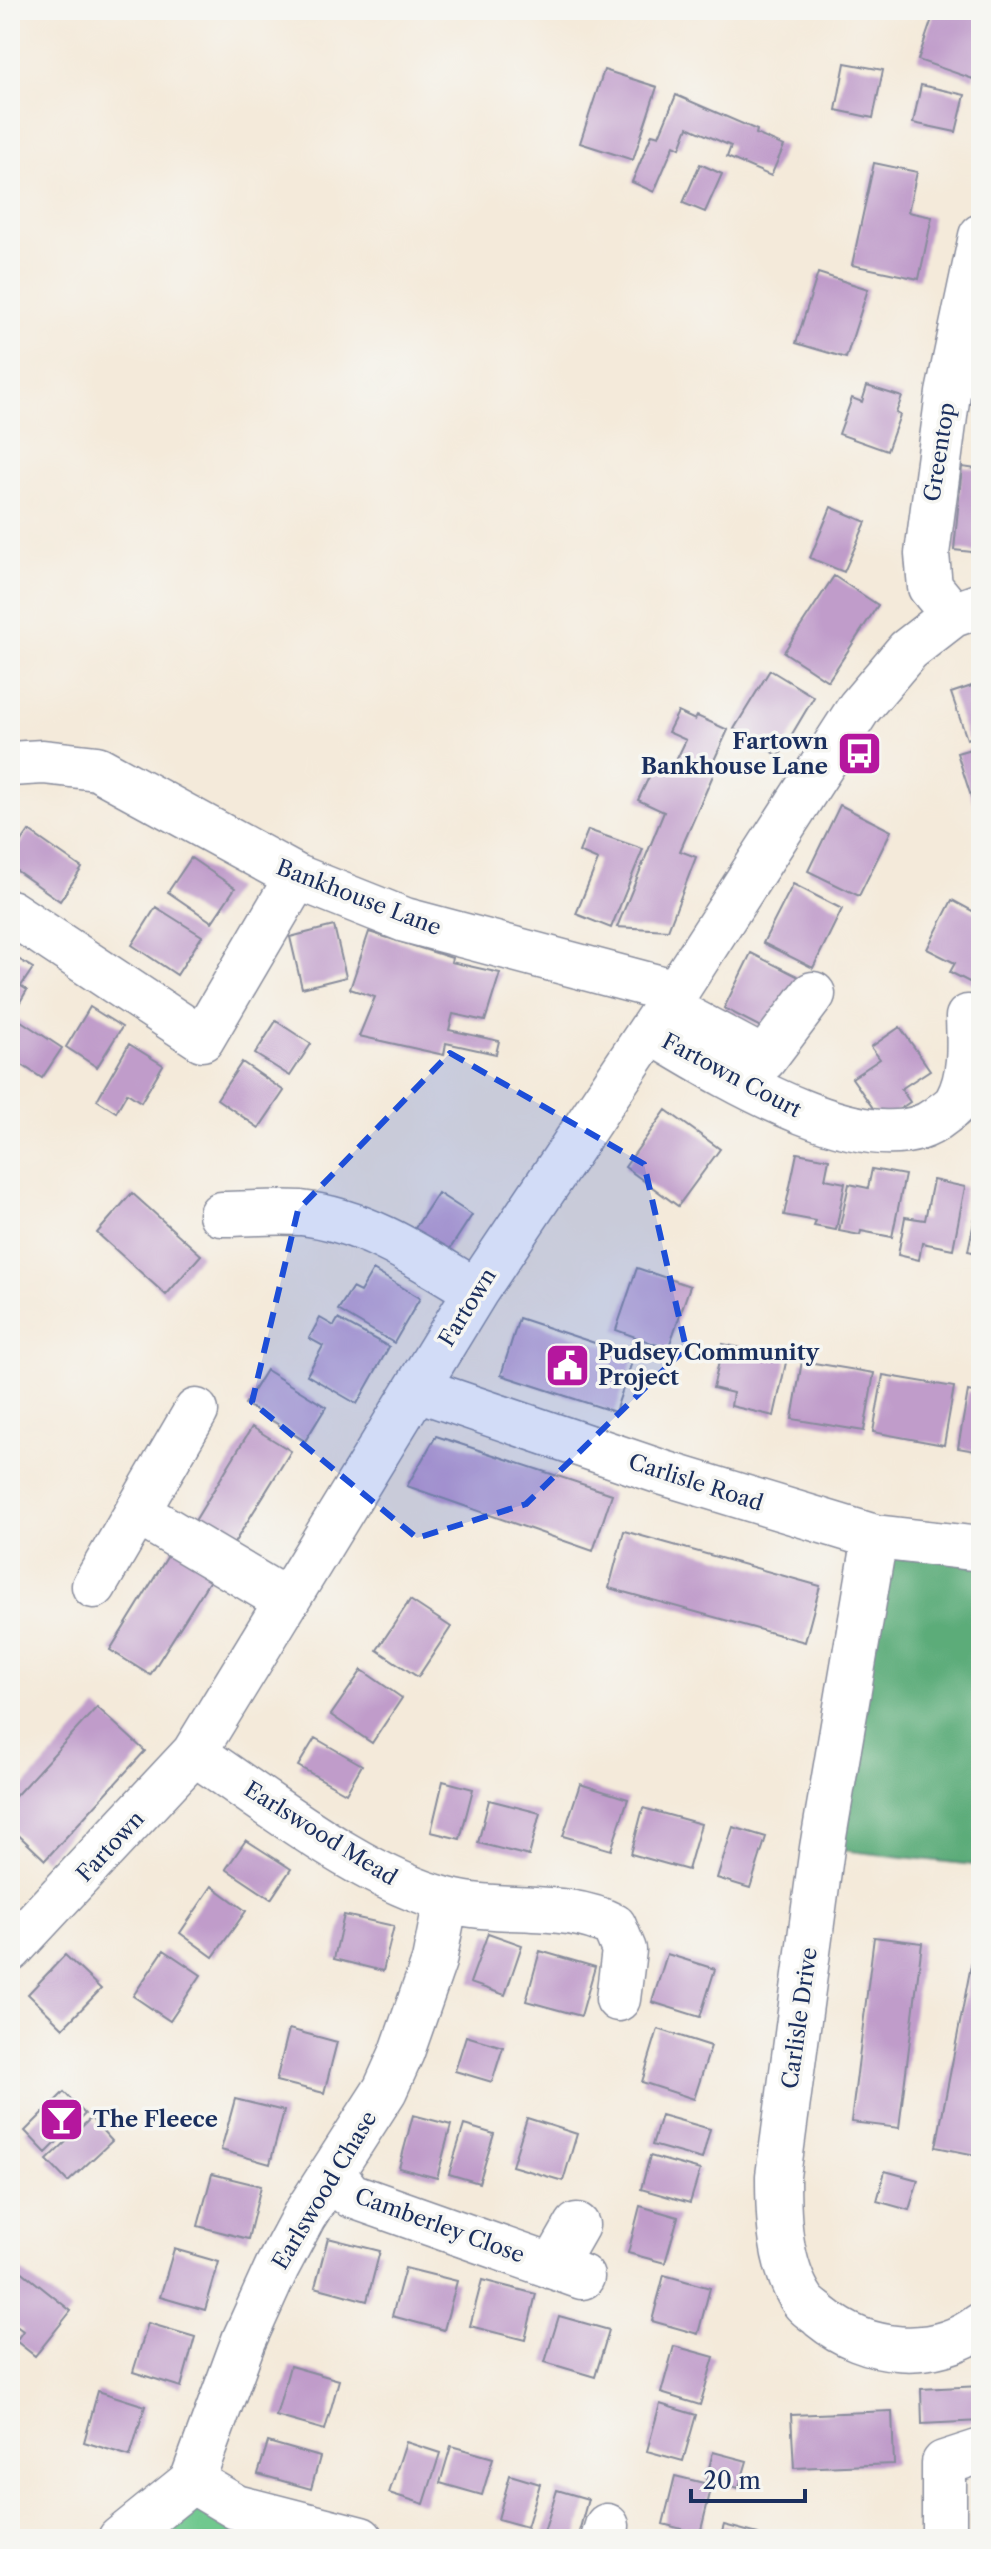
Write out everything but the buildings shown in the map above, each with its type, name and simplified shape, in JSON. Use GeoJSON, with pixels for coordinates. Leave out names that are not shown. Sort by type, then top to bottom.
{"type":"FeatureCollection","features":[{"type":"Feature","properties":{"kind":"street","name":"Greentop"},"geometry":{"type":"LineString","coordinates":[[967,610],[930,587],[927,554],[948,393],[972,317],[981,236]]}},
{"type":"Feature","properties":{"kind":"street","name":"Fartown"},"geometry":{"type":"LineString","coordinates":[[10,1950],[194,1753],[476,1291],[664,1010],[859,708],[908,650],[967,610]]}},
{"type":"Feature","properties":{"kind":"street","name":"Bankhouse Lane"},"geometry":{"type":"LineString","coordinates":[[10,764],[43,762],[97,768],[297,877],[405,920],[664,1010]]}},
{"type":"Feature","properties":{"kind":"street"},"geometry":{"type":"LineString","coordinates":[[10,912],[202,1039],[297,877]]}},
{"type":"Feature","properties":{"kind":"street"},"geometry":{"type":"LineString","coordinates":[[664,1010],[764,1059],[813,994]]}},
{"type":"Feature","properties":{"kind":"street","name":"Fartown Court"},"geometry":{"type":"LineString","coordinates":[[664,1010],[729,1077],[804,1115],[868,1131],[923,1130],[957,1102],[969,1058],[968,1017]]}},
{"type":"Feature","properties":{"kind":"street"},"geometry":{"type":"LineString","coordinates":[[221,1214],[302,1213],[358,1227],[403,1247],[476,1291]]}},
{"type":"Feature","properties":{"kind":"street","name":"Carlisle Road"},"geometry":{"type":"LineString","coordinates":[[417,1389],[664,1473],[875,1537],[981,1549]]}},
{"type":"Feature","properties":{"kind":"street"},"geometry":{"type":"LineString","coordinates":[[94,1586],[196,1411]]}},
{"type":"Feature","properties":{"kind":"street"},"geometry":{"type":"LineString","coordinates":[[137,1512],[287,1601]]}},
{"type":"Feature","properties":{"kind":"street","name":"Carlisle Drive"},"geometry":{"type":"LineString","coordinates":[[875,1537],[822,1848],[778,2176],[778,2223],[803,2302],[832,2326],[867,2342],[905,2350],[937,2346],[967,2336],[981,2325]]}},
{"type":"Feature","properties":{"kind":"street","name":"Earlswood Mead"},"geometry":{"type":"LineString","coordinates":[[194,1753],[378,1872],[446,1900],[490,1909],[595,1916],[614,1926],[624,1950],[618,1999]]}},
{"type":"Feature","properties":{"kind":"street","name":"Earlswood Chase"},"geometry":{"type":"LineString","coordinates":[[192,2481],[244,2340],[277,2267],[304,2216],[334,2174],[385,2090],[402,2052],[434,1961],[446,1900]]}},
{"type":"Feature","properties":{"kind":"street","name":"Camberley Close"},"geometry":{"type":"LineString","coordinates":[[334,2174],[350,2195],[567,2272],[577,2225]]}},
{"type":"Feature","properties":{"kind":"street"},"geometry":{"type":"LineString","coordinates":[[944,2539],[944,2463],[981,2451]]}},
{"type":"Feature","properties":{"kind":"street"},"geometry":{"type":"LineString","coordinates":[[120,2539],[192,2481],[236,2507],[361,2539]]}},
{"type":"Feature","properties":{"kind":"highlighted area"},"geometry":{"type":"Polygon","coordinates":[[[450,1053],[644,1164],[686,1348],[526,1504],[417,1538],[252,1402],[298,1210],[450,1053]]]}},
{"type":"Feature","properties":{"kind":"green space"},"geometry":{"type":"Polygon","coordinates":[[[875,1537],[981,1549],[981,1866],[822,1848],[875,1537]]]}},
{"type":"Feature","properties":{"kind":"green space"},"geometry":{"type":"Polygon","coordinates":[[[192,2481],[361,2539],[120,2539],[192,2481]]]}},
{"type":"Feature","properties":{"kind":"place","name":"Fartown Bankhouse Lane"},"geometry":{"type":"Point","coordinates":[859,754]}},
{"type":"Feature","properties":{"kind":"place","name":"Pudsey Community Project"},"geometry":{"type":"Point","coordinates":[567,1365]}},
{"type":"Feature","properties":{"kind":"place","name":"The Fleece"},"geometry":{"type":"Point","coordinates":[62,2119]}}]}
